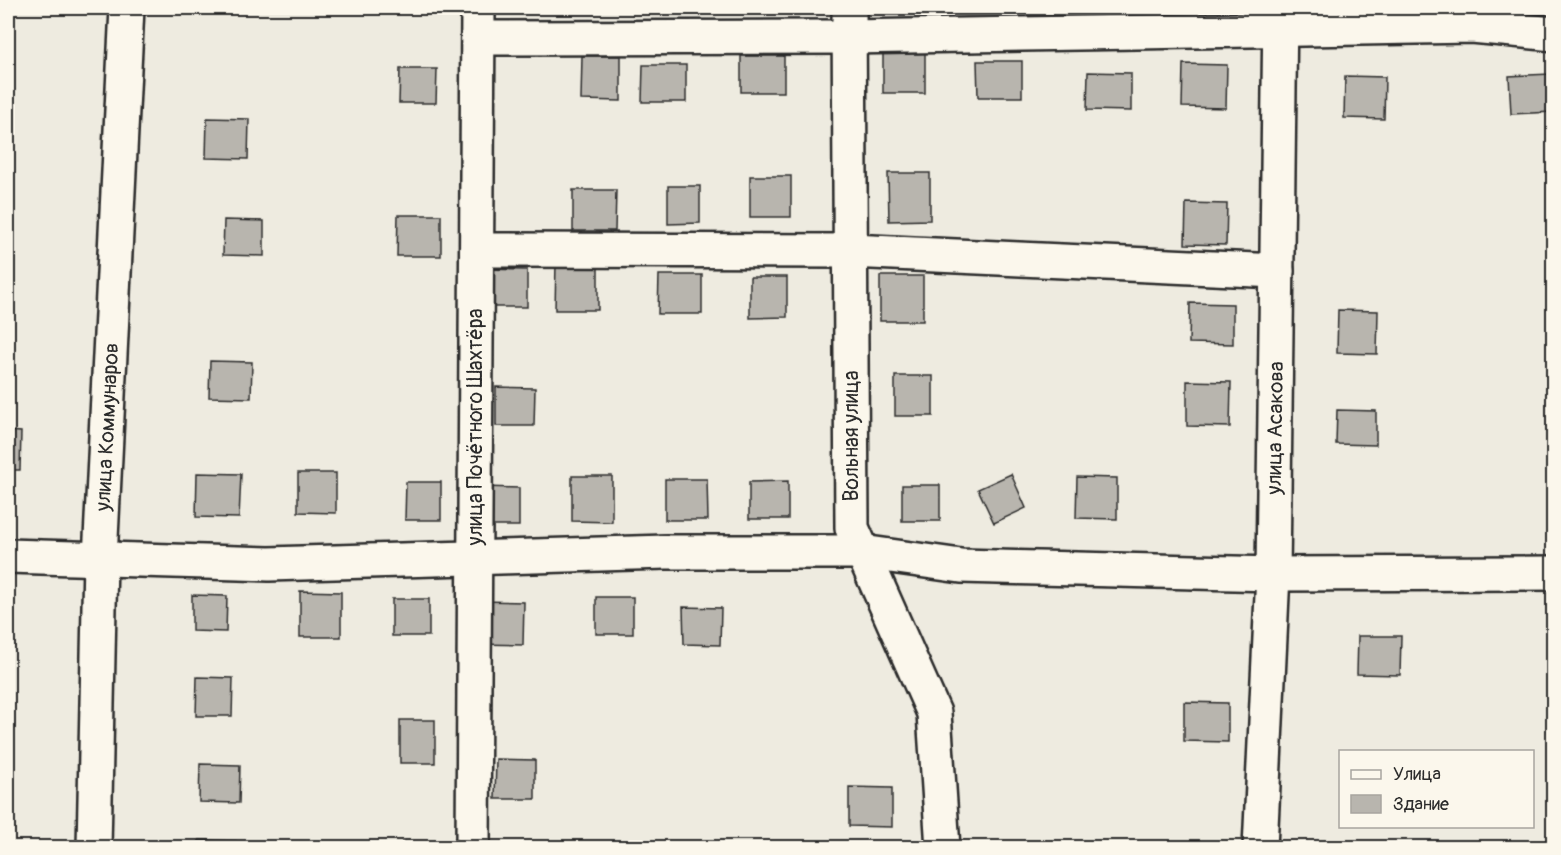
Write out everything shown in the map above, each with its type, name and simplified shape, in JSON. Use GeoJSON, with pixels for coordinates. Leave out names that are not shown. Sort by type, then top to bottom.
{"type":"FeatureCollection","features":[{"type":"Feature","properties":{"kind":"street","name":"улица Коммунаров"},"geometry":{"type":"LineString","coordinates":[[94,848],[100,559],[127,8]]}},
{"type":"Feature","properties":{"kind":"street"},"geometry":{"type":"LineString","coordinates":[[478,23],[1281,18],[1472,26],[1554,34]]}},
{"type":"Feature","properties":{"kind":"street","name":"улица Асакова"},"geometry":{"type":"LineString","coordinates":[[1260,848],[1273,574],[1281,18]]}},
{"type":"Feature","properties":{"kind":"street","name":"Вольная улица"},"geometry":{"type":"LineString","coordinates":[[849,22],[852,528],[934,712],[943,848]]}},
{"type":"Feature","properties":{"kind":"street","name":"улица Почётного Шахтёра"},"geometry":{"type":"LineString","coordinates":[[473,848],[478,23]]}},
{"type":"Feature","properties":{"kind":"street"},"geometry":{"type":"LineString","coordinates":[[477,250],[851,251],[1277,271]]}},
{"type":"Feature","properties":{"kind":"street"},"geometry":{"type":"LineString","coordinates":[[8,556],[269,564],[666,552],[862,552],[961,566],[1273,574],[1554,573]]}},
{"type":"Feature","properties":{"kind":"building"},"geometry":{"type":"Polygon","coordinates":[[[646,8],[685,8],[685,13],[646,12],[646,8]]]}},
{"type":"Feature","properties":{"kind":"building"},"geometry":{"type":"Polygon","coordinates":[[[1071,8],[1113,8],[1114,19],[1072,21],[1071,8]]]}},
{"type":"Feature","properties":{"kind":"building"},"geometry":{"type":"Polygon","coordinates":[[[883,51],[925,51],[925,93],[883,93],[883,51]]]}},
{"type":"Feature","properties":{"kind":"building"},"geometry":{"type":"Polygon","coordinates":[[[582,56],[621,56],[621,101],[581,100],[582,56]]]}},
{"type":"Feature","properties":{"kind":"building"},"geometry":{"type":"Polygon","coordinates":[[[741,56],[784,56],[784,92],[741,92],[741,56]]]}},
{"type":"Feature","properties":{"kind":"building"},"geometry":{"type":"Polygon","coordinates":[[[977,61],[1022,61],[1022,97],[978,97],[977,61]]]}},
{"type":"Feature","properties":{"kind":"building"},"geometry":{"type":"Polygon","coordinates":[[[1183,64],[1227,65],[1226,108],[1182,107],[1183,64]]]}},
{"type":"Feature","properties":{"kind":"building"},"geometry":{"type":"Polygon","coordinates":[[[643,65],[686,65],[686,102],[642,102],[643,65]]]}},
{"type":"Feature","properties":{"kind":"building"},"geometry":{"type":"Polygon","coordinates":[[[400,69],[437,69],[436,103],[399,103],[400,69]]]}},
{"type":"Feature","properties":{"kind":"building"},"geometry":{"type":"Polygon","coordinates":[[[1088,72],[1131,73],[1131,111],[1087,110],[1088,72]]]}},
{"type":"Feature","properties":{"kind":"building"},"geometry":{"type":"Polygon","coordinates":[[[1551,74],[1553,112],[1511,114],[1509,76],[1551,74]]]}},
{"type":"Feature","properties":{"kind":"building"},"geometry":{"type":"Polygon","coordinates":[[[1345,76],[1385,77],[1384,119],[1344,118],[1345,76]]]}},
{"type":"Feature","properties":{"kind":"building"},"geometry":{"type":"Polygon","coordinates":[[[207,118],[249,119],[248,159],[206,158],[207,118]]]}},
{"type":"Feature","properties":{"kind":"building"},"geometry":{"type":"Polygon","coordinates":[[[888,173],[930,173],[930,220],[889,221],[888,173]]]}},
{"type":"Feature","properties":{"kind":"building"},"geometry":{"type":"Polygon","coordinates":[[[750,176],[791,176],[791,217],[750,217],[750,176]]]}},
{"type":"Feature","properties":{"kind":"building"},"geometry":{"type":"Polygon","coordinates":[[[668,186],[700,186],[700,223],[668,224],[668,186]]]}},
{"type":"Feature","properties":{"kind":"building"},"geometry":{"type":"Polygon","coordinates":[[[573,190],[616,190],[615,231],[573,231],[573,190]]]}},
{"type":"Feature","properties":{"kind":"building"},"geometry":{"type":"Polygon","coordinates":[[[1186,203],[1227,204],[1226,245],[1185,244],[1186,203]]]}},
{"type":"Feature","properties":{"kind":"building"},"geometry":{"type":"Polygon","coordinates":[[[398,215],[441,215],[441,256],[397,256],[398,215]]]}},
{"type":"Feature","properties":{"kind":"building"},"geometry":{"type":"Polygon","coordinates":[[[224,220],[264,221],[264,256],[223,255],[224,220]]]}},
{"type":"Feature","properties":{"kind":"building"},"geometry":{"type":"Polygon","coordinates":[[[556,263],[598,264],[598,310],[555,310],[556,263]]]}},
{"type":"Feature","properties":{"kind":"building"},"geometry":{"type":"Polygon","coordinates":[[[481,269],[527,270],[527,307],[481,307],[481,269]]]}},
{"type":"Feature","properties":{"kind":"building"},"geometry":{"type":"Polygon","coordinates":[[[659,275],[702,275],[702,314],[658,314],[659,275]]]}},
{"type":"Feature","properties":{"kind":"building"},"geometry":{"type":"Polygon","coordinates":[[[880,276],[923,276],[923,321],[880,321],[880,276]]]}},
{"type":"Feature","properties":{"kind":"building"},"geometry":{"type":"Polygon","coordinates":[[[750,277],[787,277],[787,317],[750,318],[750,277]]]}},
{"type":"Feature","properties":{"kind":"building"},"geometry":{"type":"Polygon","coordinates":[[[1190,303],[1233,304],[1233,344],[1189,343],[1190,303]]]}},
{"type":"Feature","properties":{"kind":"building"},"geometry":{"type":"Polygon","coordinates":[[[1338,310],[1378,311],[1377,354],[1337,353],[1338,310]]]}},
{"type":"Feature","properties":{"kind":"building"},"geometry":{"type":"Polygon","coordinates":[[[210,361],[252,362],[251,398],[209,397],[210,361]]]}},
{"type":"Feature","properties":{"kind":"building"},"geometry":{"type":"Polygon","coordinates":[[[895,376],[933,376],[933,416],[895,416],[895,376]]]}},
{"type":"Feature","properties":{"kind":"building"},"geometry":{"type":"Polygon","coordinates":[[[1187,381],[1231,382],[1230,427],[1187,426],[1187,381]]]}},
{"type":"Feature","properties":{"kind":"building"},"geometry":{"type":"Polygon","coordinates":[[[496,387],[535,388],[534,426],[496,426],[496,387]]]}},
{"type":"Feature","properties":{"kind":"building"},"geometry":{"type":"Polygon","coordinates":[[[1337,410],[1376,411],[1376,445],[1336,444],[1337,410]]]}},
{"type":"Feature","properties":{"kind":"building"},"geometry":{"type":"Polygon","coordinates":[[[8,431],[21,432],[20,470],[8,470],[8,431]]]}},
{"type":"Feature","properties":{"kind":"building"},"geometry":{"type":"Polygon","coordinates":[[[197,473],[241,474],[239,518],[196,517],[197,473]]]}},
{"type":"Feature","properties":{"kind":"building"},"geometry":{"type":"Polygon","coordinates":[[[298,473],[336,473],[336,513],[298,512],[298,473]]]}},
{"type":"Feature","properties":{"kind":"building"},"geometry":{"type":"Polygon","coordinates":[[[1011,474],[1026,508],[994,523],[978,489],[1011,474]]]}},
{"type":"Feature","properties":{"kind":"building"},"geometry":{"type":"Polygon","coordinates":[[[572,476],[612,476],[612,522],[572,521],[572,476]]]}},
{"type":"Feature","properties":{"kind":"building"},"geometry":{"type":"Polygon","coordinates":[[[1077,477],[1117,478],[1117,519],[1076,518],[1077,477]]]}},
{"type":"Feature","properties":{"kind":"building"},"geometry":{"type":"Polygon","coordinates":[[[665,479],[707,479],[708,520],[665,520],[665,479]]]}},
{"type":"Feature","properties":{"kind":"building"},"geometry":{"type":"Polygon","coordinates":[[[788,481],[788,519],[749,519],[749,482],[788,481]]]}},
{"type":"Feature","properties":{"kind":"building"},"geometry":{"type":"Polygon","coordinates":[[[406,482],[441,482],[441,520],[405,520],[406,482]]]}},
{"type":"Feature","properties":{"kind":"building"},"geometry":{"type":"Polygon","coordinates":[[[902,485],[940,485],[940,521],[902,521],[902,485]]]}},
{"type":"Feature","properties":{"kind":"building"},"geometry":{"type":"Polygon","coordinates":[[[483,487],[519,488],[519,526],[483,526],[483,487]]]}},
{"type":"Feature","properties":{"kind":"building"},"geometry":{"type":"Polygon","coordinates":[[[300,591],[341,592],[341,637],[300,637],[300,591]]]}},
{"type":"Feature","properties":{"kind":"building"},"geometry":{"type":"Polygon","coordinates":[[[192,595],[227,596],[226,632],[192,631],[192,595]]]}},
{"type":"Feature","properties":{"kind":"building"},"geometry":{"type":"Polygon","coordinates":[[[596,597],[633,597],[633,634],[596,634],[596,597]]]}},
{"type":"Feature","properties":{"kind":"building"},"geometry":{"type":"Polygon","coordinates":[[[392,599],[429,599],[429,636],[392,636],[392,599]]]}},
{"type":"Feature","properties":{"kind":"building"},"geometry":{"type":"Polygon","coordinates":[[[478,601],[524,602],[523,645],[478,644],[478,601]]]}},
{"type":"Feature","properties":{"kind":"building"},"geometry":{"type":"Polygon","coordinates":[[[683,607],[721,608],[720,645],[684,644],[683,607]]]}},
{"type":"Feature","properties":{"kind":"building"},"geometry":{"type":"Polygon","coordinates":[[[1358,636],[1401,636],[1400,675],[1357,674],[1358,636]]]}},
{"type":"Feature","properties":{"kind":"building"},"geometry":{"type":"Polygon","coordinates":[[[197,677],[233,678],[232,716],[196,716],[197,677]]]}},
{"type":"Feature","properties":{"kind":"building"},"geometry":{"type":"Polygon","coordinates":[[[1548,693],[1554,694],[1554,732],[1548,732],[1548,693]]]}},
{"type":"Feature","properties":{"kind":"building"},"geometry":{"type":"Polygon","coordinates":[[[1184,702],[1228,703],[1228,742],[1184,741],[1184,702]]]}},
{"type":"Feature","properties":{"kind":"building"},"geometry":{"type":"Polygon","coordinates":[[[8,713],[13,713],[12,758],[8,758],[8,713]]]}},
{"type":"Feature","properties":{"kind":"building"},"geometry":{"type":"Polygon","coordinates":[[[400,720],[435,720],[435,763],[400,763],[400,720]]]}},
{"type":"Feature","properties":{"kind":"building"},"geometry":{"type":"Polygon","coordinates":[[[496,759],[535,760],[535,799],[495,799],[496,759]]]}},
{"type":"Feature","properties":{"kind":"building"},"geometry":{"type":"Polygon","coordinates":[[[200,764],[240,765],[239,803],[199,802],[200,764]]]}},
{"type":"Feature","properties":{"kind":"building"},"geometry":{"type":"Polygon","coordinates":[[[8,779],[11,780],[9,826],[8,826],[8,779]]]}},
{"type":"Feature","properties":{"kind":"building"},"geometry":{"type":"Polygon","coordinates":[[[849,787],[892,788],[892,827],[849,826],[849,787]]]}},
{"type":"Feature","properties":{"kind":"building"},"geometry":{"type":"Polygon","coordinates":[[[199,840],[236,841],[236,848],[198,848],[199,840]]]}},
{"type":"Feature","properties":{"kind":"building"},"geometry":{"type":"Polygon","coordinates":[[[402,842],[438,842],[438,848],[402,848],[402,842]]]}}]}
